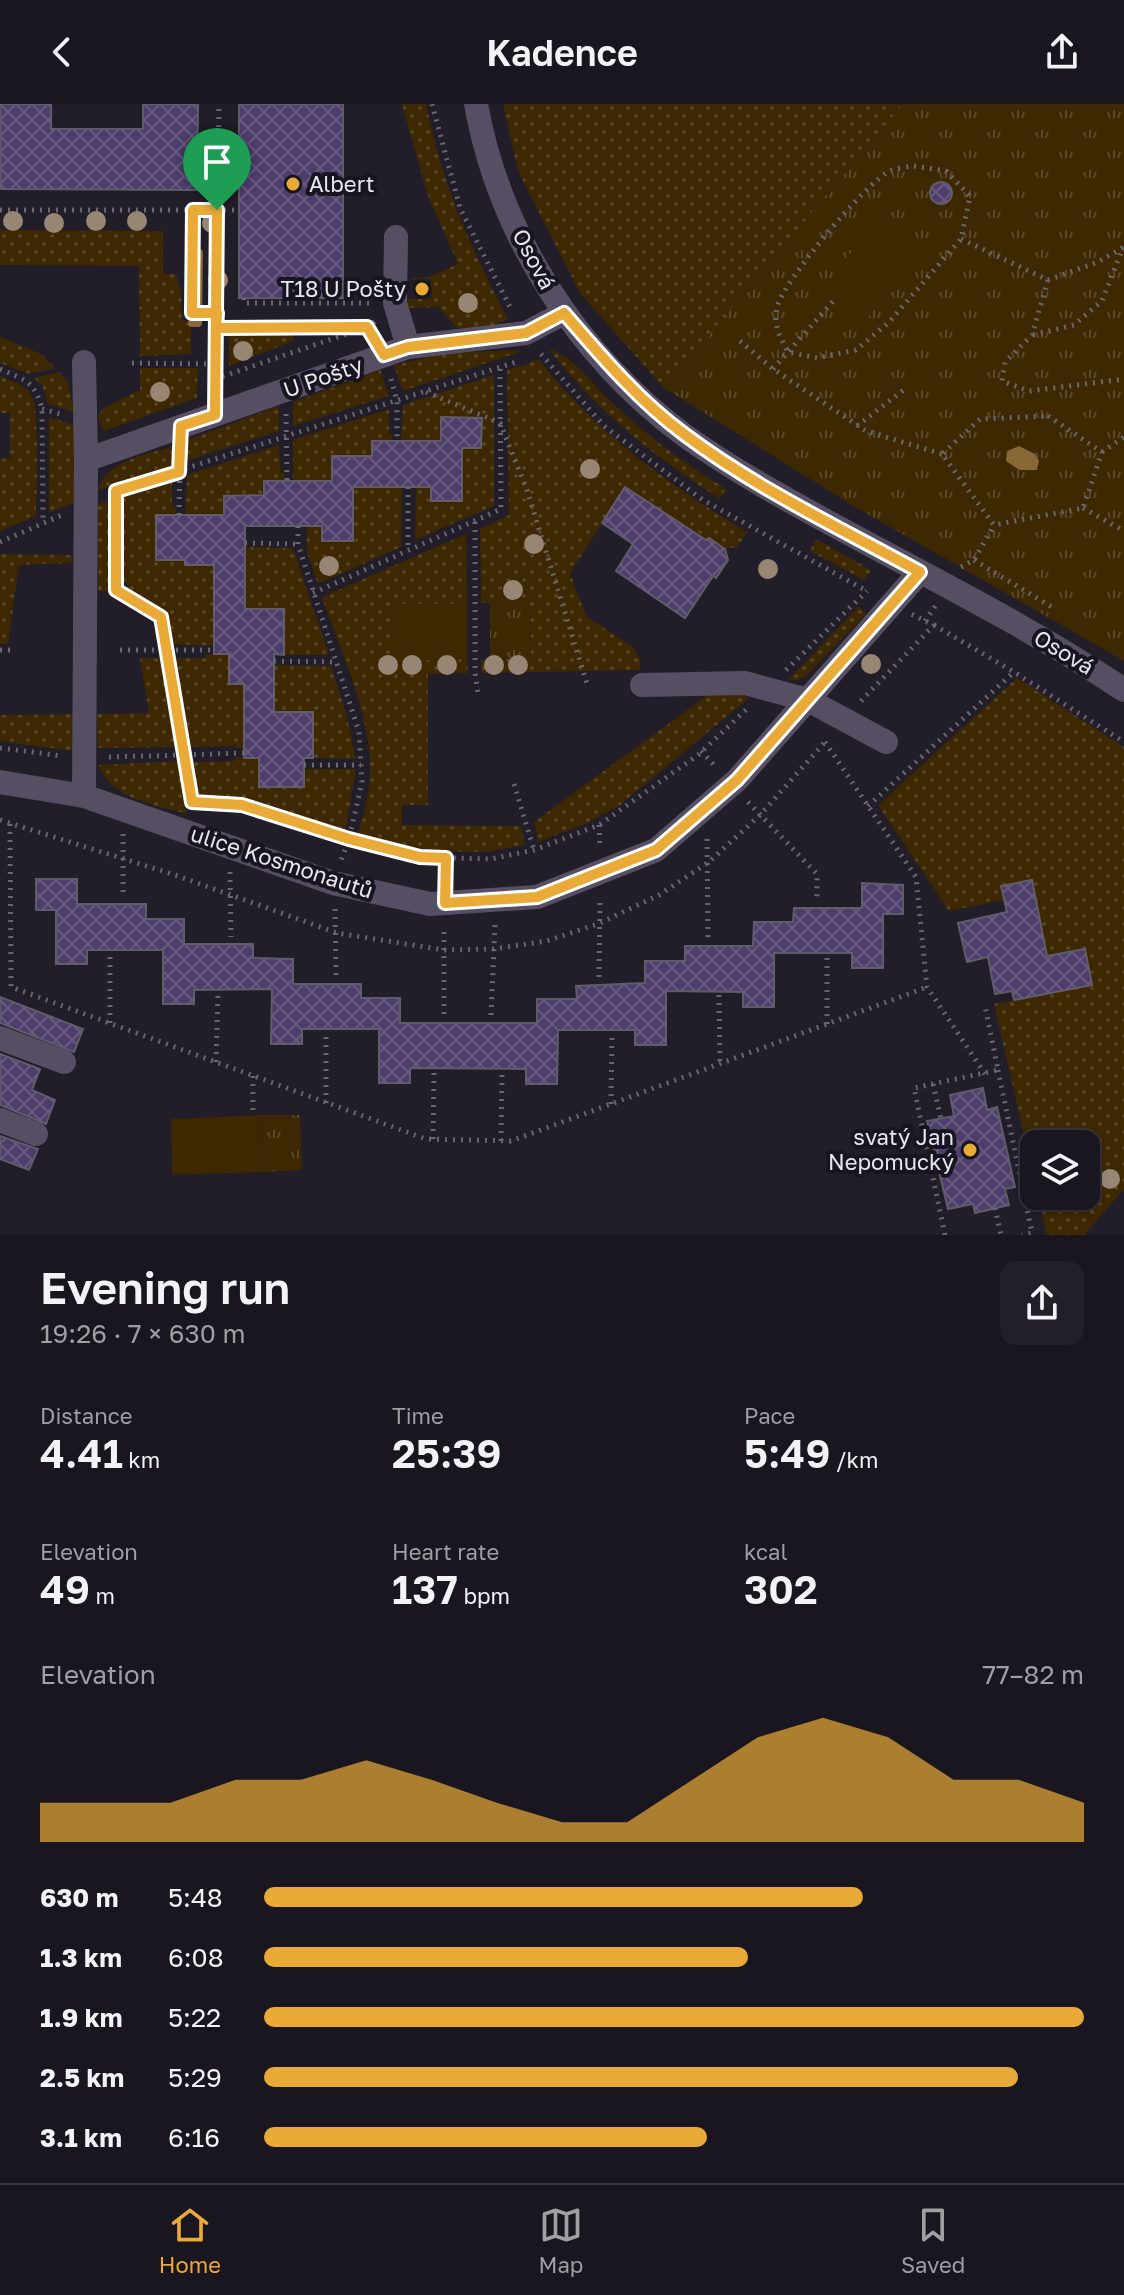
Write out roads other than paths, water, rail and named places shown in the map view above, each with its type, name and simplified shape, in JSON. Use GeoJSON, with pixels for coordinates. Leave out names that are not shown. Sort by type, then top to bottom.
{"type":"FeatureCollection","features":[{"type":"Feature","properties":{"kind":"street","name":"Osová"},"geometry":{"type":"LineString","coordinates":[[476,104],[481,130],[504,197],[532,263],[564,313],[622,379],[682,433],[753,482],[1065,651],[1124,690]]}},
{"type":"Feature","properties":{"kind":"street"},"geometry":{"type":"LineString","coordinates":[[396,237],[388,303],[408,347]]}},
{"type":"Feature","properties":{"kind":"street","name":"U Pošty"},"geometry":{"type":"LineString","coordinates":[[86,460],[408,347],[526,333],[564,313]]}},
{"type":"Feature","properties":{"kind":"street"},"geometry":{"type":"LineString","coordinates":[[84,362],[84,796]]}},
{"type":"Feature","properties":{"kind":"street","name":"ulice Kosmonautů"},"geometry":{"type":"LineString","coordinates":[[0,782],[84,796],[333,883],[430,904],[537,897],[656,850],[731,784],[920,572]]}},
{"type":"Feature","properties":{"kind":"street"},"geometry":{"type":"LineString","coordinates":[[642,685],[745,683],[808,700],[886,742]]}},
{"type":"Feature","properties":{"kind":"street"},"geometry":{"type":"LineString","coordinates":[[0,1038],[64,1062]]}},
{"type":"Feature","properties":{"kind":"street"},"geometry":{"type":"LineString","coordinates":[[0,1120],[36,1134]]}},
{"type":"Feature","properties":{"kind":"waterway"},"geometry":{"type":"LineString","coordinates":[[192,323],[198,323],[199,253]]}},
{"type":"Feature","properties":{"kind":"place","name":"Albert"},"geometry":{"type":"Point","coordinates":[293,184]}},
{"type":"Feature","properties":{"kind":"place","name":"T18 U Pošty"},"geometry":{"type":"Point","coordinates":[422,289]}},
{"type":"Feature","properties":{"kind":"place","name":"svatý Jan Nepomucký"},"geometry":{"type":"Point","coordinates":[970,1150]}}]}
